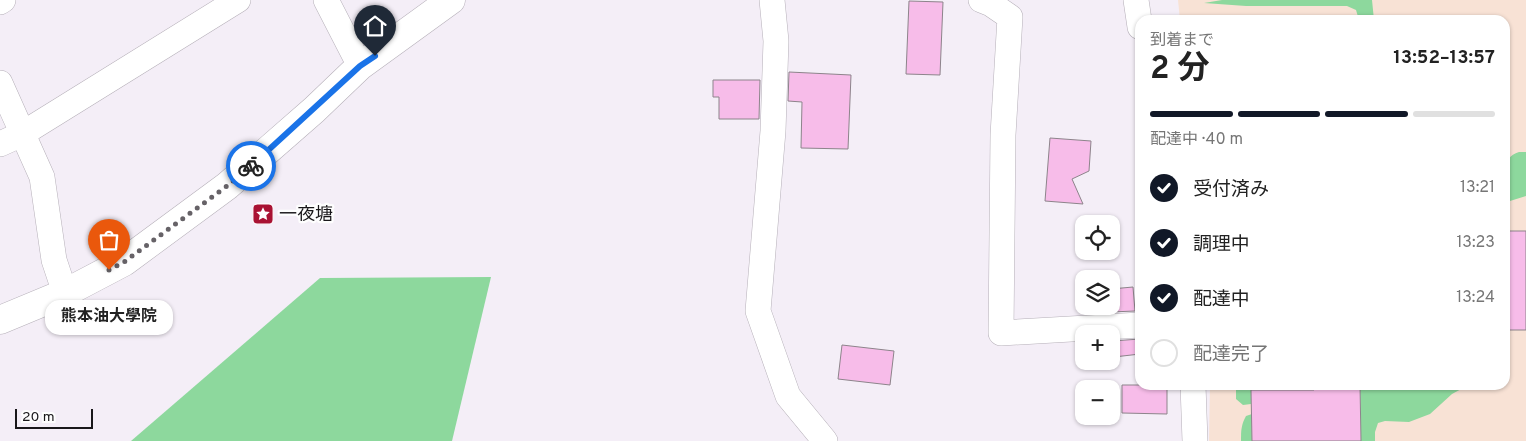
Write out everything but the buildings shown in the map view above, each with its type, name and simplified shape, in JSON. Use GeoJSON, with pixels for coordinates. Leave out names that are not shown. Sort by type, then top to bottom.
{"type":"FeatureCollection","features":[{"type":"Feature","properties":{"kind":"main road"},"geometry":{"type":"LineString","coordinates":[[0,320],[65,293],[124,262],[227,186],[314,110],[360,66],[451,0]]}},
{"type":"Feature","properties":{"kind":"street"},"geometry":{"type":"LineString","coordinates":[[11,139],[238,0]]}},
{"type":"Feature","properties":{"kind":"street"},"geometry":{"type":"LineString","coordinates":[[326,0],[360,66]]}},
{"type":"Feature","properties":{"kind":"street"},"geometry":{"type":"LineString","coordinates":[[772,0],[776,41],[773,131],[758,311],[788,396],[825,441]]}},
{"type":"Feature","properties":{"kind":"street"},"geometry":{"type":"LineString","coordinates":[[981,0],[991,4],[1010,17],[1004,135],[1001,333],[1135,325]]}},
{"type":"Feature","properties":{"kind":"street"},"geometry":{"type":"LineString","coordinates":[[1136,0],[1138,15]]}},
{"type":"Feature","properties":{"kind":"street"},"geometry":{"type":"LineString","coordinates":[[0,83],[11,139],[42,177],[54,260],[65,293]]}},
{"type":"Feature","properties":{"kind":"street"},"geometry":{"type":"LineString","coordinates":[[1194,390],[1195,441]]}},
{"type":"Feature","properties":{"kind":"shaded area"},"geometry":{"type":"Polygon","coordinates":[[[1178,0],[1526,0],[1526,441],[1209,441],[1210,390],[1510,390],[1510,15],[1180,15],[1178,0]]]}},
{"type":"Feature","properties":{"kind":"green space"},"geometry":{"type":"Polygon","coordinates":[[[1222,0],[1372,0],[1374,15],[1358,15],[1356,10],[1347,6],[1246,6],[1204,3],[1222,0]]]}},
{"type":"Feature","properties":{"kind":"green space"},"geometry":{"type":"Polygon","coordinates":[[[1519,152],[1526,152],[1526,196],[1510,201],[1510,158],[1519,152]]]}},
{"type":"Feature","properties":{"kind":"green space"},"geometry":{"type":"Polygon","coordinates":[[[491,277],[452,441],[131,441],[320,278],[491,277]]]}},
{"type":"Feature","properties":{"kind":"green space"},"geometry":{"type":"Polygon","coordinates":[[[1236,390],[1252,390],[1251,404],[1243,405],[1236,399],[1236,390]]]}},
{"type":"Feature","properties":{"kind":"green space"},"geometry":{"type":"Polygon","coordinates":[[[1308,390],[1314,390],[1315,441],[1309,441],[1308,390]]]}},
{"type":"Feature","properties":{"kind":"green space"},"geometry":{"type":"Polygon","coordinates":[[[1360,390],[1459,390],[1452,394],[1430,414],[1409,422],[1385,421],[1378,423],[1375,441],[1361,441],[1360,390]]]}},
{"type":"Feature","properties":{"kind":"green space"},"geometry":{"type":"Polygon","coordinates":[[[1252,414],[1252,441],[1241,441],[1244,419],[1252,414]]]}},
{"type":"Feature","properties":{"kind":"way so far"},"geometry":{"type":"LineString","coordinates":[[109,270],[124,262],[251,166]]}},
{"type":"Feature","properties":{"kind":"place","name":"一夜塘"},"geometry":{"type":"Point","coordinates":[263,214]}},
{"type":"Feature","properties":{"kind":"place","name":"熊本油大學院"},"geometry":{"type":"Point","coordinates":[109,270]}},
{"type":"Feature","properties":{"kind":"route"},"geometry":{"type":"LineString","coordinates":[[251,166],[360,66],[375,56]]}}]}
